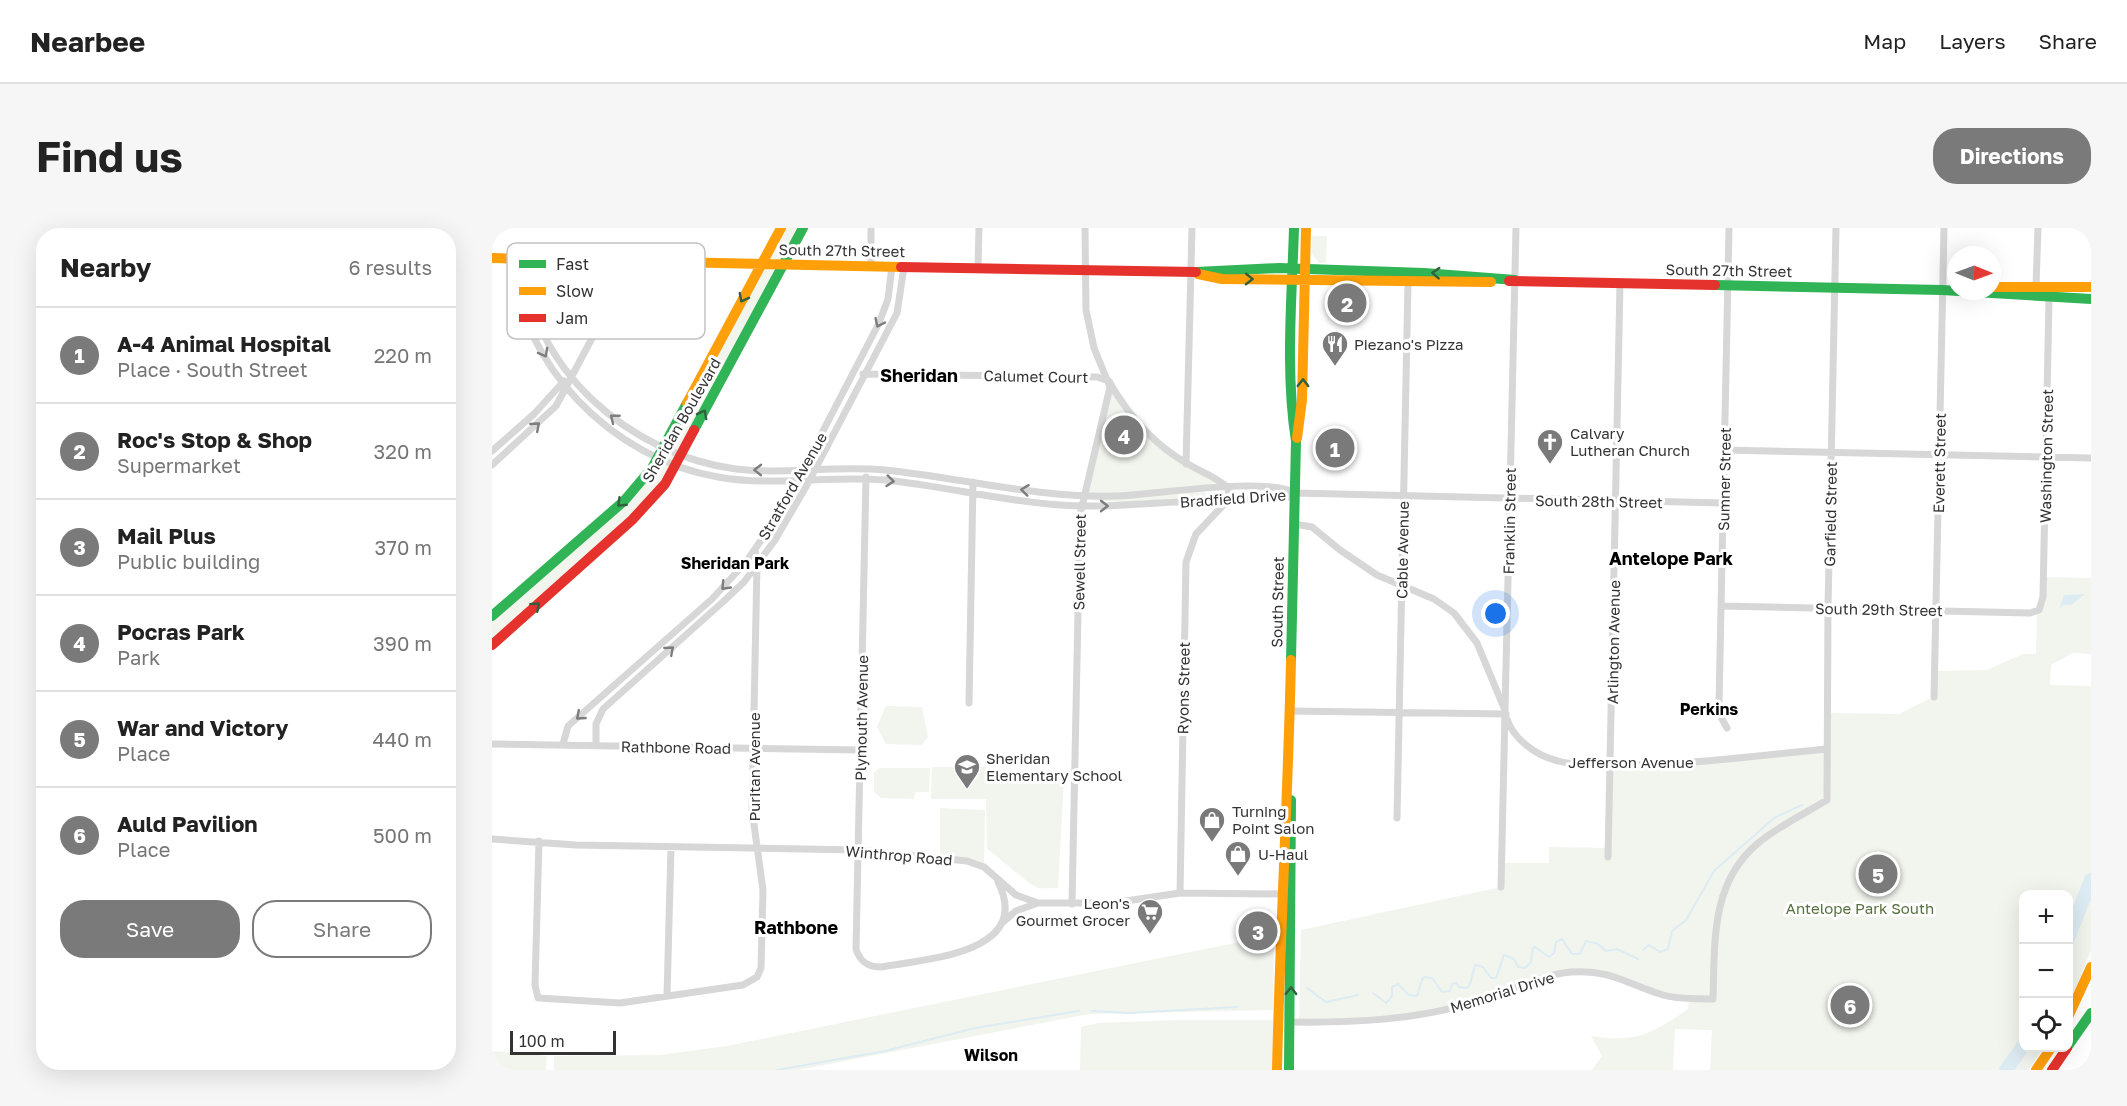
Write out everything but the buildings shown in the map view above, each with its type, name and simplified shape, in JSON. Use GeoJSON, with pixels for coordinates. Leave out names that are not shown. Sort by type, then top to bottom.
{"type":"FeatureCollection","features":[{"type":"Feature","properties":{"kind":"main road","name":"Sheridan Boulevard"},"geometry":{"type":"LineString","coordinates":[[492,616],[624,501],[661,453],[781,228]]}},
{"type":"Feature","properties":{"kind":"main road","name":"Sheridan Boulevard"},"geometry":{"type":"LineString","coordinates":[[492,645],[632,520],[665,484],[803,228]]}},
{"type":"Feature","properties":{"kind":"main road","name":"South Street"},"geometry":{"type":"LineString","coordinates":[[1277,1070],[1286,894],[1296,441],[1302,400],[1299,275],[1294,228]]}},
{"type":"Feature","properties":{"kind":"main road","name":"South Street"},"geometry":{"type":"LineString","coordinates":[[1299,275],[1306,228]]}},
{"type":"Feature","properties":{"kind":"main road","name":"South 27th Street"},"geometry":{"type":"LineString","coordinates":[[705,262],[1191,273],[1222,279],[1428,273],[1515,280],[1942,290],[2091,299]]}},
{"type":"Feature","properties":{"kind":"main road","name":"South 27th Street"},"geometry":{"type":"LineString","coordinates":[[1299,275],[1408,283],[1515,280]]}},
{"type":"Feature","properties":{"kind":"main road"},"geometry":{"type":"LineString","coordinates":[[2001,287],[2091,287]]}},
{"type":"Feature","properties":{"kind":"main road","name":"South 27th Street"},"geometry":{"type":"LineString","coordinates":[[1942,290],[1947,290]]}},
{"type":"Feature","properties":{"kind":"main road","name":"South Street"},"geometry":{"type":"LineString","coordinates":[[1286,894],[1290,1022],[1289,1070]]}},
{"type":"Feature","properties":{"kind":"main road"},"geometry":{"type":"LineString","coordinates":[[2073,1008],[2091,968]]}},
{"type":"Feature","properties":{"kind":"main road"},"geometry":{"type":"LineString","coordinates":[[2073,1012],[2091,986]]}},
{"type":"Feature","properties":{"kind":"main road"},"geometry":{"type":"LineString","coordinates":[[2073,1040],[2091,1013]]}},
{"type":"Feature","properties":{"kind":"main road"},"geometry":{"type":"LineString","coordinates":[[2036,1070],[2048,1052]]}},
{"type":"Feature","properties":{"kind":"main road"},"geometry":{"type":"LineString","coordinates":[[2052,1070],[2065,1052]]}},
{"type":"Feature","properties":{"kind":"street"},"geometry":{"type":"LineString","coordinates":[[871,266],[872,228]]}},
{"type":"Feature","properties":{"kind":"street"},"geometry":{"type":"LineString","coordinates":[[978,228],[978,268]]}},
{"type":"Feature","properties":{"kind":"street","name":"Sewell Street"},"geometry":{"type":"LineString","coordinates":[[1072,904],[1081,506],[1109,392],[1109,381],[1089,328],[1084,271],[1085,228]]}},
{"type":"Feature","properties":{"kind":"street"},"geometry":{"type":"LineString","coordinates":[[1186,464],[1192,228]]}},
{"type":"Feature","properties":{"kind":"street","name":"Franklin Street"},"geometry":{"type":"LineString","coordinates":[[1501,887],[1516,228]]}},
{"type":"Feature","properties":{"kind":"street","name":"Sumner Street"},"geometry":{"type":"LineString","coordinates":[[1727,728],[1721,717],[1719,704],[1729,228]]}},
{"type":"Feature","properties":{"kind":"street","name":"Garfield Street"},"geometry":{"type":"LineString","coordinates":[[1827,800],[1828,608],[1836,228]]}},
{"type":"Feature","properties":{"kind":"street","name":"Everett Street"},"geometry":{"type":"LineString","coordinates":[[1934,697],[1944,228]]}},
{"type":"Feature","properties":{"kind":"street"},"geometry":{"type":"LineString","coordinates":[[2036,286],[2038,228]]}},
{"type":"Feature","properties":{"kind":"street","name":"Stratford Avenue"},"geometry":{"type":"LineString","coordinates":[[563,744],[568,726],[712,599],[755,550],[798,479],[854,373],[885,310],[898,266]]}},
{"type":"Feature","properties":{"kind":"street","name":"Stratford Avenue"},"geometry":{"type":"LineString","coordinates":[[596,745],[596,723],[603,710],[717,608],[757,565],[779,533],[816,468],[897,313],[898,266]]}},
{"type":"Feature","properties":{"kind":"street","name":"Cable Avenue"},"geometry":{"type":"LineString","coordinates":[[1397,818],[1408,283]]}},
{"type":"Feature","properties":{"kind":"street","name":"Arlington Avenue"},"geometry":{"type":"LineString","coordinates":[[1608,857],[1620,283]]}},
{"type":"Feature","properties":{"kind":"street","name":"Washington Street"},"geometry":{"type":"LineString","coordinates":[[2037,611],[2041,607],[2043,597],[2049,298]]}},
{"type":"Feature","properties":{"kind":"street","name":"Bradfield Drive"},"geometry":{"type":"LineString","coordinates":[[538,339],[564,385],[608,428],[678,461],[731,479],[866,479],[1024,501],[1081,506],[1286,498],[1295,493]]}},
{"type":"Feature","properties":{"kind":"street","name":"Bradfield Drive"},"geometry":{"type":"LineString","coordinates":[[550,339],[571,375],[594,401],[661,453]]}},
{"type":"Feature","properties":{"kind":"street"},"geometry":{"type":"LineString","coordinates":[[492,465],[550,414],[591,339]]}},
{"type":"Feature","properties":{"kind":"street","name":"Calumet Court"},"geometry":{"type":"LineString","coordinates":[[854,373],[1097,377],[1109,381]]}},
{"type":"Feature","properties":{"kind":"street"},"geometry":{"type":"LineString","coordinates":[[1109,381],[1142,428],[1186,464],[1228,488],[1229,499]]}},
{"type":"Feature","properties":{"kind":"street"},"geometry":{"type":"LineString","coordinates":[[492,451],[564,385]]}},
{"type":"Feature","properties":{"kind":"street"},"geometry":{"type":"LineString","coordinates":[[1724,450],[2091,458]]}},
{"type":"Feature","properties":{"kind":"street","name":"Bradfield Drive"},"geometry":{"type":"LineString","coordinates":[[678,461],[745,470],[866,468],[1083,496],[1228,488],[1286,488],[1295,493]]}},
{"type":"Feature","properties":{"kind":"street","name":"Plymouth Avenue"},"geometry":{"type":"LineString","coordinates":[[866,468],[856,949],[866,964],[881,967],[970,949],[992,936],[1001,924]]}},
{"type":"Feature","properties":{"kind":"street"},"geometry":{"type":"LineString","coordinates":[[969,703],[973,482]]}},
{"type":"Feature","properties":{"kind":"street","name":"South 28th Street"},"geometry":{"type":"LineString","coordinates":[[1295,493],[1723,503]]}},
{"type":"Feature","properties":{"kind":"street","name":"Ryons Street"},"geometry":{"type":"LineString","coordinates":[[1180,893],[1186,562],[1196,534],[1229,499]]}},
{"type":"Feature","properties":{"kind":"street","name":"Jefferson Avenue"},"geometry":{"type":"LineString","coordinates":[[1294,524],[1312,527],[1358,563],[1401,587],[1444,605],[1464,622],[1477,643],[1518,738],[1539,754],[1570,764],[1663,765],[1826,749]]}},
{"type":"Feature","properties":{"kind":"street","name":"Puritan Avenue"},"geometry":{"type":"LineString","coordinates":[[668,996],[752,982],[761,968],[763,890],[752,810],[757,565],[755,550]]}},
{"type":"Feature","properties":{"kind":"street","name":"South 29th Street"},"geometry":{"type":"LineString","coordinates":[[1721,606],[2037,611]]}},
{"type":"Feature","properties":{"kind":"street"},"geometry":{"type":"LineString","coordinates":[[1290,711],[1506,714]]}},
{"type":"Feature","properties":{"kind":"street","name":"Rathbone Road"},"geometry":{"type":"LineString","coordinates":[[492,744],[860,750]]}},
{"type":"Feature","properties":{"kind":"street","name":"Memorial Drive"},"geometry":{"type":"LineString","coordinates":[[1290,1022],[1359,1022],[1410,1017],[1477,1002],[1544,978],[1575,972],[1611,975],[1670,997],[1713,999],[1715,925],[1722,894],[1732,872],[1757,844],[1827,800]]}},
{"type":"Feature","properties":{"kind":"street","name":"Winthrop Road"},"geometry":{"type":"LineString","coordinates":[[492,839],[671,847],[858,850],[967,861],[984,867],[1023,900],[1038,903],[1119,903],[1180,893],[1286,894]]}},
{"type":"Feature","properties":{"kind":"street"},"geometry":{"type":"LineString","coordinates":[[539,840],[535,985],[538,998],[553,1001],[620,1003],[668,996],[671,847]]}},
{"type":"Feature","properties":{"kind":"street"},"geometry":{"type":"LineString","coordinates":[[996,877],[1005,903],[1001,924]]}},
{"type":"Feature","properties":{"kind":"street"},"geometry":{"type":"LineString","coordinates":[[1001,924],[1016,911],[1038,903]]}},
{"type":"Feature","properties":{"kind":"green space"},"geometry":{"type":"Polygon","coordinates":[[[781,228],[803,228],[665,484],[492,645],[492,616],[638,486],[781,228]]]}},
{"type":"Feature","properties":{"kind":"green space"},"geometry":{"type":"Polygon","coordinates":[[[1312,236],[1327,236],[1326,263],[1319,263],[1312,254],[1312,236]]]}},
{"type":"Feature","properties":{"kind":"green space"},"geometry":{"type":"Polygon","coordinates":[[[1110,387],[1156,441],[1228,488],[1083,496],[1110,387]]]}},
{"type":"Feature","properties":{"kind":"green space"},"geometry":{"type":"Polygon","coordinates":[[[1245,490],[1275,490],[1277,493],[1243,494],[1245,490]]]}},
{"type":"Feature","properties":{"kind":"green space"},"geometry":{"type":"Polygon","coordinates":[[[1205,492],[1207,496],[1124,502],[1088,500],[1205,492]]]}},
{"type":"Feature","properties":{"kind":"green space","name":"Antelope Park South"},"geometry":{"type":"Polygon","coordinates":[[[2043,577],[2091,578],[2091,654],[2073,653],[2051,665],[2050,685],[2091,686],[2091,950],[2073,995],[2073,890],[2019,890],[2019,1052],[2040,1052],[2028,1070],[1710,1070],[1712,1030],[1675,1029],[1673,1070],[1592,1070],[1602,1056],[1591,1036],[1620,1038],[1643,1034],[1664,1025],[1688,1009],[1689,998],[1674,997],[1631,981],[1575,972],[1420,1015],[1299,1023],[1301,930],[1501,887],[1502,863],[1549,863],[1549,847],[1608,848],[1610,765],[1826,749],[1827,713],[1899,714],[1933,697],[1934,671],[1987,670],[2023,654],[2036,654],[2037,611],[2043,577]]]}},
{"type":"Feature","properties":{"kind":"green space"},"geometry":{"type":"Polygon","coordinates":[[[886,706],[922,707],[928,737],[922,745],[886,744],[877,727],[886,706]]]}},
{"type":"Feature","properties":{"kind":"green space"},"geometry":{"type":"Polygon","coordinates":[[[932,767],[986,767],[987,776],[1064,778],[1058,888],[1034,886],[987,849],[986,799],[931,799],[932,767]]]}},
{"type":"Feature","properties":{"kind":"green space"},"geometry":{"type":"Polygon","coordinates":[[[879,768],[930,768],[929,792],[915,792],[914,799],[881,798],[874,792],[874,773],[879,768]]]}},
{"type":"Feature","properties":{"kind":"green space"},"geometry":{"type":"Polygon","coordinates":[[[940,808],[985,810],[984,867],[940,858],[940,808]]]}},
{"type":"Feature","properties":{"kind":"green space"},"geometry":{"type":"Polygon","coordinates":[[[1274,935],[1273,1010],[1089,1014],[798,1070],[554,1070],[554,1056],[660,1055],[727,1046],[1274,935]]]}},
{"type":"Feature","properties":{"kind":"green space"},"geometry":{"type":"Polygon","coordinates":[[[1273,1020],[1272,1070],[1080,1070],[1081,1027],[1098,1023],[1273,1020]]]}},
{"type":"Feature","properties":{"kind":"green space"},"geometry":{"type":"Polygon","coordinates":[[[492,1051],[547,1056],[546,1070],[492,1070],[492,1051]]]}},
{"type":"Feature","properties":{"kind":"shaded area"},"geometry":{"type":"Polygon","coordinates":[[[2085,594],[2071,605],[2063,605],[2059,609],[2064,595],[2085,594]]]}},
{"type":"Feature","properties":{"kind":"waterway"},"geometry":{"type":"LineString","coordinates":[[1643,950],[1649,945],[1660,952],[1668,949],[1672,931],[1686,920],[1714,871],[1774,818],[1802,805]]}},
{"type":"Feature","properties":{"kind":"waterway"},"geometry":{"type":"LineString","coordinates":[[2073,925],[2091,880]]}},
{"type":"Feature","properties":{"kind":"waterway"},"geometry":{"type":"LineString","coordinates":[[1373,993],[1386,1003],[1392,996],[1392,987],[1398,984],[1409,995],[1417,996],[1424,977],[1432,978],[1442,992],[1450,991],[1452,984],[1456,983],[1459,987],[1467,988],[1475,965],[1483,967],[1491,978],[1496,978],[1504,955],[1514,959],[1518,967],[1525,968],[1531,962],[1533,948],[1535,947],[1549,957],[1554,953],[1556,942],[1562,939],[1572,954],[1580,954],[1586,941],[1598,944],[1606,951],[1617,949],[1638,959]]}},
{"type":"Feature","properties":{"kind":"waterway"},"geometry":{"type":"LineString","coordinates":[[1307,988],[1326,1002],[1358,995]]}},
{"type":"Feature","properties":{"kind":"waterway"},"geometry":{"type":"LineString","coordinates":[[1092,1011],[1129,1013],[1237,1007]]}},
{"type":"Feature","properties":{"kind":"waterway"},"geometry":{"type":"LineString","coordinates":[[777,1070],[885,1051],[975,1028],[1079,1011]]}},
{"type":"Feature","properties":{"kind":"waterway"},"geometry":{"type":"LineString","coordinates":[[2006,1070],[2019,1052]]}},
{"type":"Feature","properties":{"kind":"traffic: fast"},"geometry":{"type":"LineString","coordinates":[[694,430],[803,228]]}},
{"type":"Feature","properties":{"kind":"traffic: fast"},"geometry":{"type":"LineString","coordinates":[[1291,660],[1296,441],[1290,361],[1294,228]]}},
{"type":"Feature","properties":{"kind":"traffic: fast"},"geometry":{"type":"LineString","coordinates":[[1196,272],[1279,268],[1424,273],[1515,280]]}},
{"type":"Feature","properties":{"kind":"traffic: fast"},"geometry":{"type":"LineString","coordinates":[[1715,285],[1942,290],[2091,299]]}},
{"type":"Feature","properties":{"kind":"traffic: fast"},"geometry":{"type":"LineString","coordinates":[[492,616],[624,501],[652,468],[687,403]]}},
{"type":"Feature","properties":{"kind":"traffic: fast"},"geometry":{"type":"LineString","coordinates":[[1289,1070],[1291,800]]}},
{"type":"Feature","properties":{"kind":"traffic: fast"},"geometry":{"type":"LineString","coordinates":[[2073,1039],[2091,1013]]}},
{"type":"Feature","properties":{"kind":"traffic: slow"},"geometry":{"type":"LineString","coordinates":[[687,403],[781,228]]}},
{"type":"Feature","properties":{"kind":"traffic: slow"},"geometry":{"type":"LineString","coordinates":[[1297,438],[1302,400],[1306,228]]}},
{"type":"Feature","properties":{"kind":"traffic: slow"},"geometry":{"type":"LineString","coordinates":[[492,258],[507,258]]}},
{"type":"Feature","properties":{"kind":"traffic: slow"},"geometry":{"type":"LineString","coordinates":[[705,263],[901,267]]}},
{"type":"Feature","properties":{"kind":"traffic: slow"},"geometry":{"type":"LineString","coordinates":[[1198,274],[1222,279],[1491,282]]}},
{"type":"Feature","properties":{"kind":"traffic: slow"},"geometry":{"type":"LineString","coordinates":[[2001,287],[2091,287]]}},
{"type":"Feature","properties":{"kind":"traffic: slow"},"geometry":{"type":"LineString","coordinates":[[1277,1070],[1291,660]]}},
{"type":"Feature","properties":{"kind":"traffic: slow"},"geometry":{"type":"LineString","coordinates":[[2073,1006],[2091,967]]}},
{"type":"Feature","properties":{"kind":"traffic: slow"},"geometry":{"type":"LineString","coordinates":[[2036,1070],[2048,1052]]}},
{"type":"Feature","properties":{"kind":"traffic: jam"},"geometry":{"type":"LineString","coordinates":[[901,267],[1196,272]]}},
{"type":"Feature","properties":{"kind":"traffic: jam"},"geometry":{"type":"LineString","coordinates":[[1509,281],[1715,285]]}},
{"type":"Feature","properties":{"kind":"traffic: jam"},"geometry":{"type":"LineString","coordinates":[[492,645],[632,520],[665,484],[694,430]]}},
{"type":"Feature","properties":{"kind":"traffic: jam"},"geometry":{"type":"LineString","coordinates":[[2052,1070],[2064,1052]]}},
{"type":"Feature","properties":{"kind":"place","name":"Roc's Stop & Shop"},"geometry":{"type":"Point","coordinates":[1347,303]}},
{"type":"Feature","properties":{"kind":"place","name":"Piezano's Pizza"},"geometry":{"type":"Point","coordinates":[1335,367]}},
{"type":"Feature","properties":{"kind":"place","name":"Pocras Park"},"geometry":{"type":"Point","coordinates":[1124,435]}},
{"type":"Feature","properties":{"kind":"place","name":"A-4 Animal Hospital"},"geometry":{"type":"Point","coordinates":[1335,448]}},
{"type":"Feature","properties":{"kind":"place","name":"Calvary Lutheran Church"},"geometry":{"type":"Point","coordinates":[1550,465]}},
{"type":"Feature","properties":{"kind":"place","name":"Sheridan Elementary School"},"geometry":{"type":"Point","coordinates":[967,790]}},
{"type":"Feature","properties":{"kind":"place","name":"Turning Point Salon"},"geometry":{"type":"Point","coordinates":[1212,843]}},
{"type":"Feature","properties":{"kind":"place","name":"War and Victory"},"geometry":{"type":"Point","coordinates":[1878,874]}},
{"type":"Feature","properties":{"kind":"place","name":"U-Haul"},"geometry":{"type":"Point","coordinates":[1238,877]}},
{"type":"Feature","properties":{"kind":"place","name":"Mail Plus"},"geometry":{"type":"Point","coordinates":[1258,931]}},
{"type":"Feature","properties":{"kind":"place","name":"Leon's Gourmet Grocer"},"geometry":{"type":"Point","coordinates":[1150,935]}},
{"type":"Feature","properties":{"kind":"place","name":"Auld Pavilion"},"geometry":{"type":"Point","coordinates":[1850,1005]}},
{"type":"Feature","properties":{"kind":"district","name":"Sheridan"},"geometry":{"type":"Point","coordinates":[919,375]}},
{"type":"Feature","properties":{"kind":"district","name":"Antelope Park"},"geometry":{"type":"Point","coordinates":[1671,558]}},
{"type":"Feature","properties":{"kind":"district","name":"Sheridan Park"},"geometry":{"type":"Point","coordinates":[735,563]}},
{"type":"Feature","properties":{"kind":"district","name":"Perkins"},"geometry":{"type":"Point","coordinates":[1709,709]}},
{"type":"Feature","properties":{"kind":"district","name":"Rathbone"},"geometry":{"type":"Point","coordinates":[796,927]}},
{"type":"Feature","properties":{"kind":"district","name":"Wilson"},"geometry":{"type":"Point","coordinates":[991,1055]}}]}
